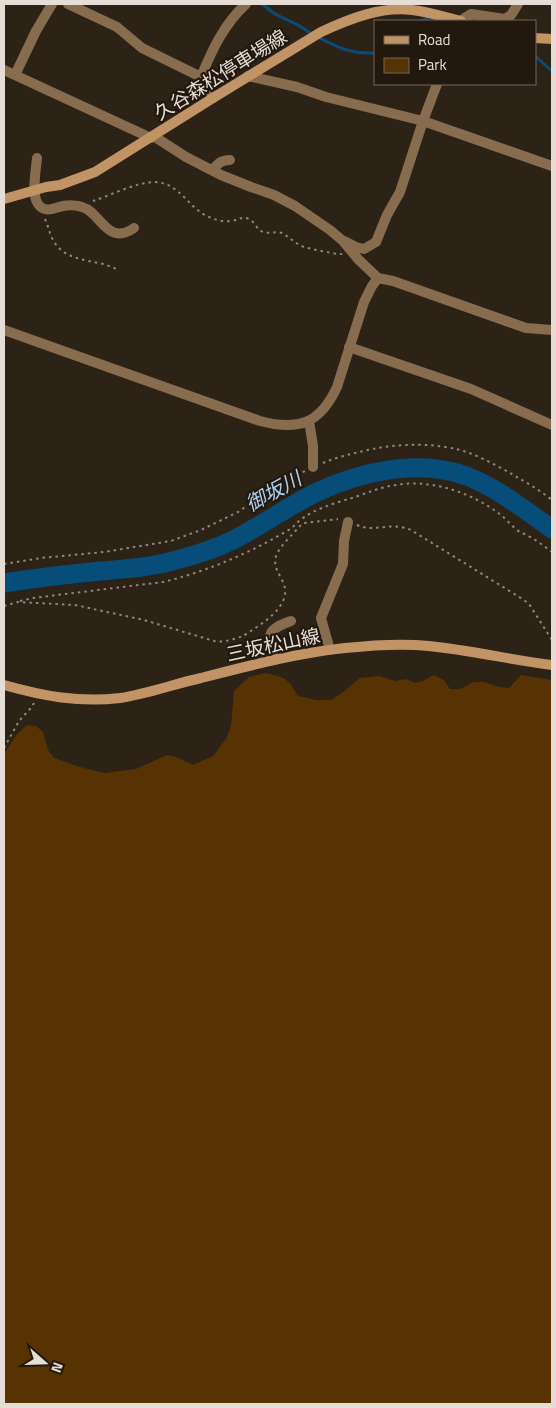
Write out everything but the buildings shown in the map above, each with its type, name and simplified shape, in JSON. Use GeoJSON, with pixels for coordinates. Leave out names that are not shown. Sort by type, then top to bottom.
{"type":"FeatureCollection","features":[{"type":"Feature","properties":{"kind":"main road","name":"久谷森松停車場線"},"geometry":{"type":"LineString","coordinates":[[4,199],[60,185],[95,172],[248,76],[321,32],[338,24],[372,13],[390,10],[432,13],[457,20]]}},
{"type":"Feature","properties":{"kind":"main road"},"geometry":{"type":"LineString","coordinates":[[536,38],[552,39]]}},
{"type":"Feature","properties":{"kind":"main road","name":"三坂松山線"},"geometry":{"type":"LineString","coordinates":[[4,685],[39,695],[63,698],[119,698],[151,692],[275,660],[330,650],[402,644],[428,646],[552,666]]}},
{"type":"Feature","properties":{"kind":"street"},"geometry":{"type":"LineString","coordinates":[[52,4],[8,74],[150,138],[155,137],[186,157],[221,175],[274,195],[295,206],[343,241],[378,278],[393,281],[526,328],[552,330]]}},
{"type":"Feature","properties":{"kind":"street"},"geometry":{"type":"LineString","coordinates":[[68,4],[117,27],[142,48],[201,77],[213,98]]}},
{"type":"Feature","properties":{"kind":"street"},"geometry":{"type":"LineString","coordinates":[[201,77],[210,54],[221,34],[246,4]]}},
{"type":"Feature","properties":{"kind":"street"},"geometry":{"type":"LineString","coordinates":[[462,20],[471,14],[505,19],[511,15],[518,4]]}},
{"type":"Feature","properties":{"kind":"street"},"geometry":{"type":"LineString","coordinates":[[248,76],[298,87],[326,97],[423,121],[552,166]]}},
{"type":"Feature","properties":{"kind":"street"},"geometry":{"type":"LineString","coordinates":[[343,241],[364,249],[376,242],[400,192],[437,85]]}},
{"type":"Feature","properties":{"kind":"street"},"geometry":{"type":"LineString","coordinates":[[38,158],[35,190],[38,205],[48,210],[64,206],[82,206],[89,210],[103,226],[110,230],[120,233],[128,232],[134,228]]}},
{"type":"Feature","properties":{"kind":"street"},"geometry":{"type":"LineString","coordinates":[[213,170],[215,166],[224,160],[230,160]]}},
{"type":"Feature","properties":{"kind":"street"},"geometry":{"type":"LineString","coordinates":[[4,330],[260,420],[275,425],[288,426],[309,421],[324,409],[332,398],[364,302],[378,278]]}},
{"type":"Feature","properties":{"kind":"street"},"geometry":{"type":"LineString","coordinates":[[349,347],[471,389],[552,425]]}},
{"type":"Feature","properties":{"kind":"street"},"geometry":{"type":"LineString","coordinates":[[309,421],[313,446],[313,467]]}},
{"type":"Feature","properties":{"kind":"street"},"geometry":{"type":"LineString","coordinates":[[330,650],[321,618],[343,564],[344,540],[348,522]]}},
{"type":"Feature","properties":{"kind":"street"},"geometry":{"type":"LineString","coordinates":[[275,660],[269,643],[270,634],[280,625],[291,621]]}},
{"type":"Feature","properties":{"kind":"path"},"geometry":{"type":"LineString","coordinates":[[82,206],[88,202],[125,189],[157,182],[174,189],[208,217],[224,221],[243,218],[253,222],[264,232],[280,233],[303,247],[337,255],[351,251]]}},
{"type":"Feature","properties":{"kind":"path"},"geometry":{"type":"LineString","coordinates":[[43,208],[42,212],[57,246],[76,259],[99,263],[117,269]]}},
{"type":"Feature","properties":{"kind":"path"},"geometry":{"type":"LineString","coordinates":[[4,564],[171,542],[238,512],[251,503],[260,492],[331,459],[391,446],[451,448],[471,454],[501,467],[552,500]]}},
{"type":"Feature","properties":{"kind":"path"},"geometry":{"type":"LineString","coordinates":[[4,606],[33,598],[136,586],[184,577],[236,558],[292,528],[307,515],[338,502],[397,485],[423,484],[465,494],[499,513],[518,532],[531,537],[552,552]]}},
{"type":"Feature","properties":{"kind":"path"},"geometry":{"type":"LineString","coordinates":[[18,602],[75,605],[106,611],[144,620],[214,642],[238,638],[244,636],[279,608],[285,588],[276,569],[275,563],[278,551],[300,526],[338,518],[366,528],[402,526],[411,530],[524,600],[529,604],[552,640]]}},
{"type":"Feature","properties":{"kind":"path"},"geometry":{"type":"LineString","coordinates":[[4,748],[19,721],[39,695]]}},
{"type":"Feature","properties":{"kind":"green space"},"geometry":{"type":"Polygon","coordinates":[[[266,673],[286,680],[298,696],[316,700],[331,700],[360,678],[379,676],[395,681],[406,679],[415,683],[434,675],[444,680],[450,689],[460,689],[474,682],[484,682],[509,688],[521,675],[552,680],[552,1404],[4,1404],[4,754],[17,734],[27,725],[36,726],[43,732],[48,750],[54,758],[80,767],[105,773],[136,769],[167,755],[193,765],[213,756],[226,739],[231,726],[234,691],[249,677],[266,673]]]}},
{"type":"Feature","properties":{"kind":"waterway"},"geometry":{"type":"LineString","coordinates":[[262,4],[275,14],[312,34]]}},
{"type":"Feature","properties":{"kind":"waterway"},"geometry":{"type":"LineString","coordinates":[[423,20],[432,16]]}},
{"type":"Feature","properties":{"kind":"waterway"},"geometry":{"type":"LineString","coordinates":[[318,37],[345,49],[374,53]]}},
{"type":"Feature","properties":{"kind":"waterway"},"geometry":{"type":"LineString","coordinates":[[536,57],[552,71]]}},
{"type":"Feature","properties":{"kind":"waterway","name":"御坂川"},"geometry":{"type":"LineString","coordinates":[[4,583],[140,567],[186,557],[233,540],[305,498],[333,485],[371,473],[411,468],[431,468],[469,477],[502,494],[552,529]]}}]}
